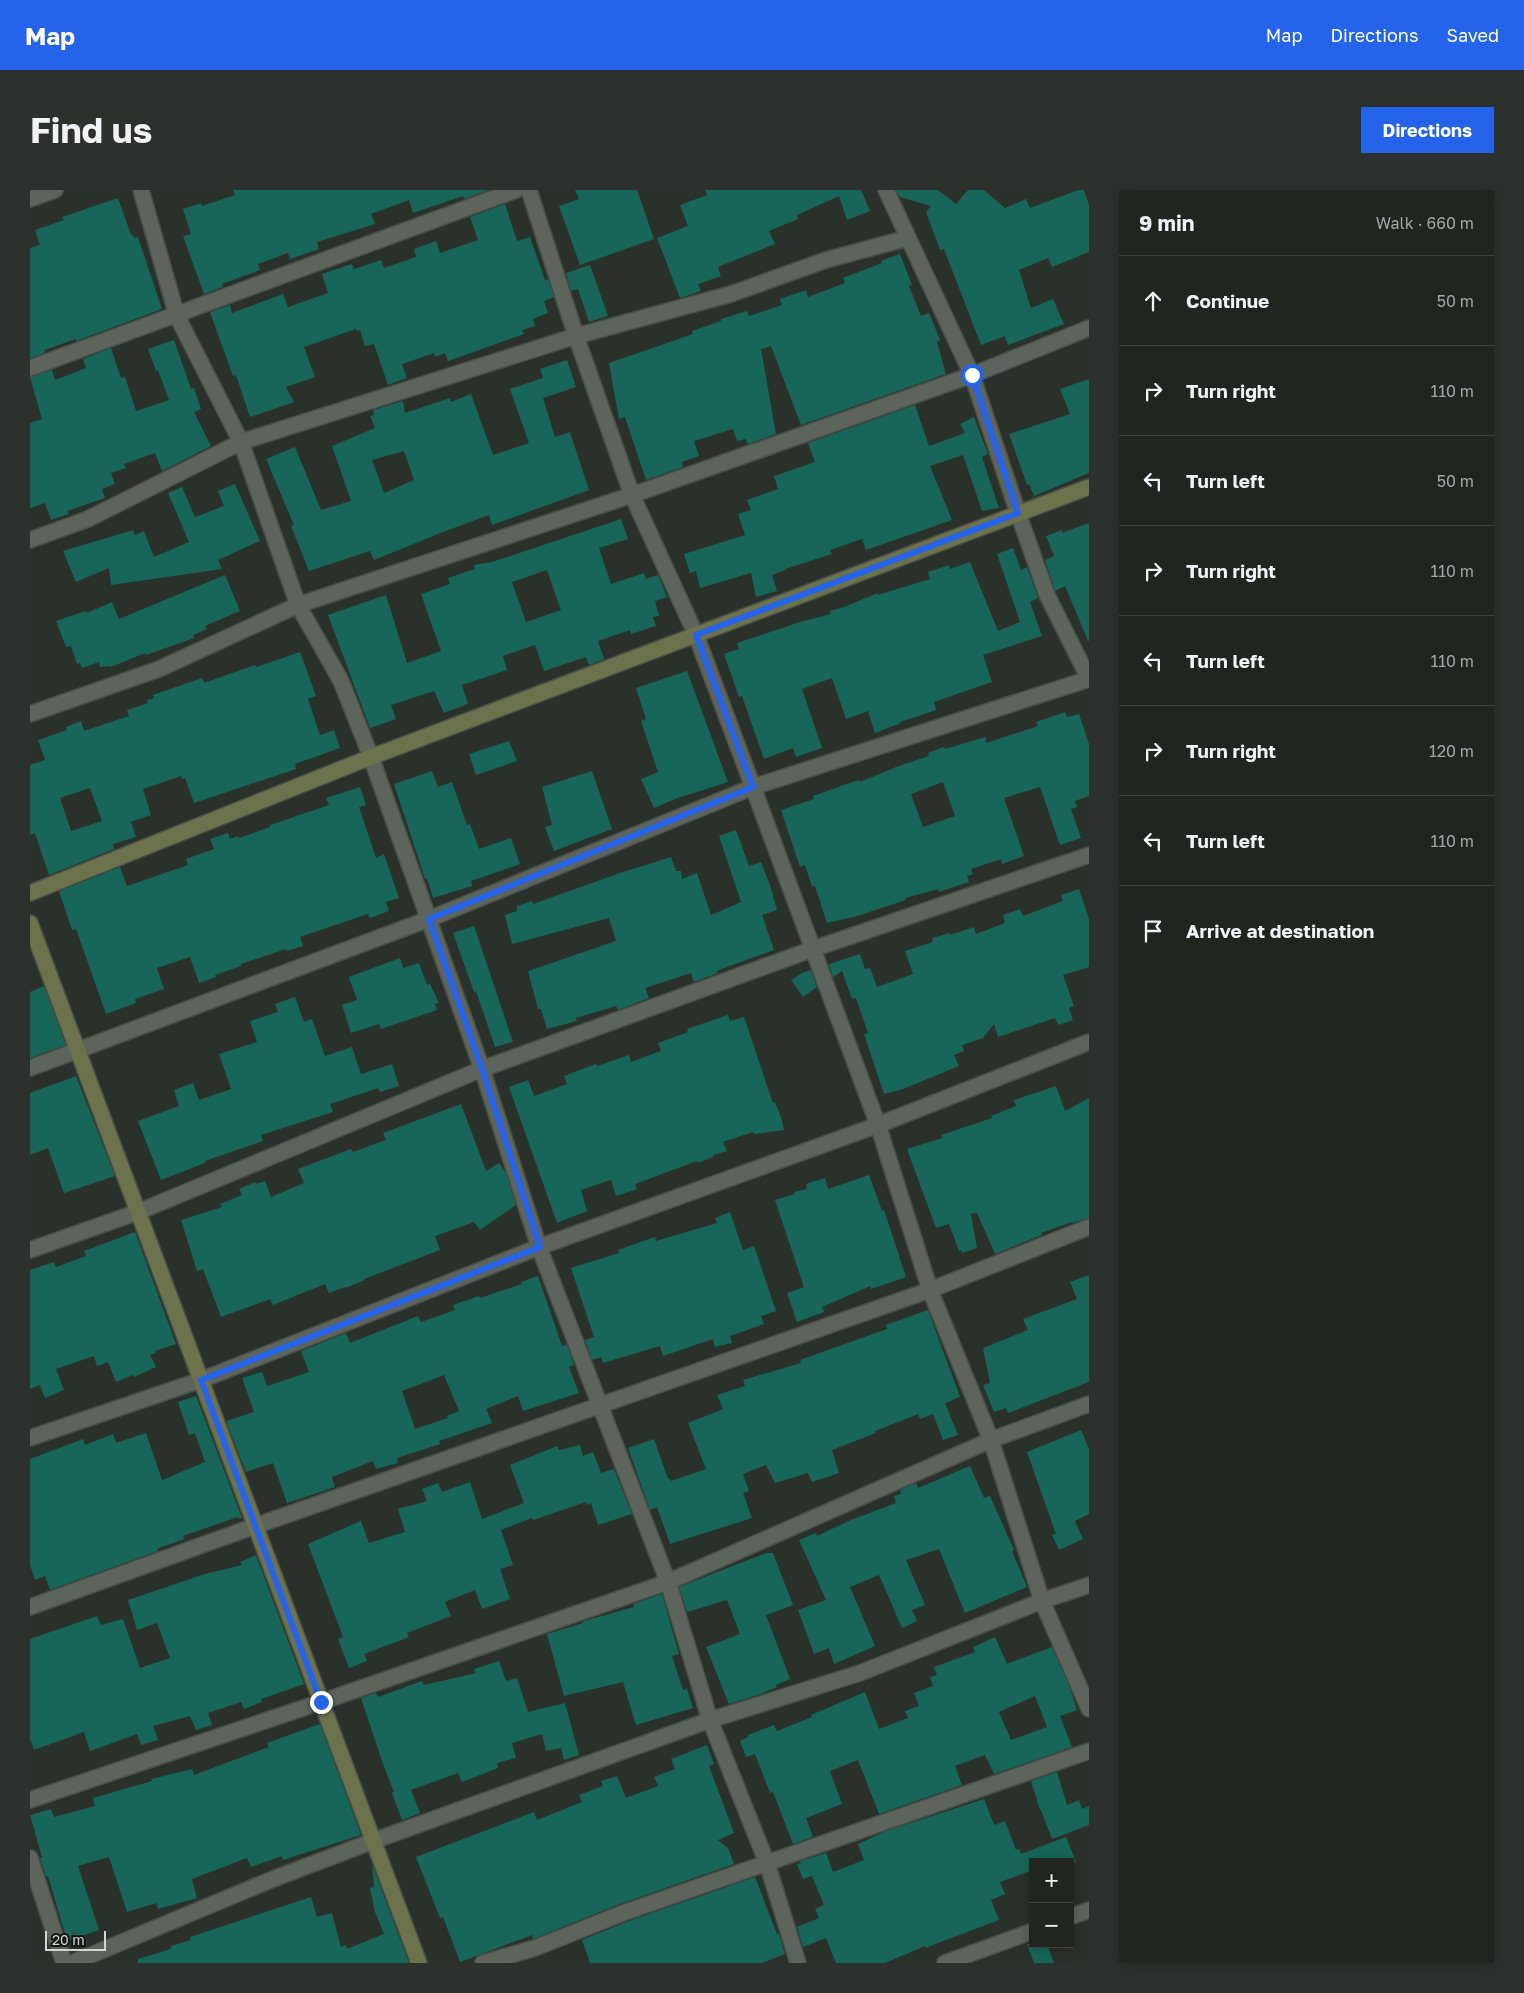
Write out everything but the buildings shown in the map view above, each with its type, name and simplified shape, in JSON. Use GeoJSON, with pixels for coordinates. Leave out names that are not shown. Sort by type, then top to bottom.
{"type":"FeatureCollection","features":[{"type":"Feature","properties":{"kind":"street"},"geometry":{"type":"LineString","coordinates":[[30,200],[55,190]]}},
{"type":"Feature","properties":{"kind":"street"},"geometry":{"type":"LineString","coordinates":[[142,190],[176,316],[241,442],[298,605],[341,681],[371,757],[482,1069],[540,1247],[599,1406],[668,1582],[710,1720],[767,1863],[798,1963]]}},
{"type":"Feature","properties":{"kind":"street"},"geometry":{"type":"LineString","coordinates":[[30,368],[516,190]]}},
{"type":"Feature","properties":{"kind":"street"},"geometry":{"type":"LineString","coordinates":[[529,190],[576,336],[632,496],[696,635],[878,1125],[930,1290],[991,1440],[1042,1601],[1089,1709]]}},
{"type":"Feature","properties":{"kind":"street"},"geometry":{"type":"LineString","coordinates":[[30,1068],[429,919],[753,787],[1089,679],[1048,595],[1018,513],[972,375],[886,190]]}},
{"type":"Feature","properties":{"kind":"street"},"geometry":{"type":"LineString","coordinates":[[30,540],[88,519],[241,442],[576,336],[731,294],[826,260],[908,238]]}},
{"type":"Feature","properties":{"kind":"street"},"geometry":{"type":"LineString","coordinates":[[30,714],[159,669],[298,605],[632,496],[972,375],[1089,328]]}},
{"type":"Feature","properties":{"kind":"street"},"geometry":{"type":"LineString","coordinates":[[30,893],[371,757],[1089,488]]}},
{"type":"Feature","properties":{"kind":"street"},"geometry":{"type":"LineString","coordinates":[[30,1250],[138,1212],[482,1069],[814,949],[1089,855]]}},
{"type":"Feature","properties":{"kind":"street"},"geometry":{"type":"LineString","coordinates":[[30,923],[418,1963]]}},
{"type":"Feature","properties":{"kind":"street"},"geometry":{"type":"LineString","coordinates":[[30,1438],[201,1380],[540,1247],[878,1125],[1089,1042]]}},
{"type":"Feature","properties":{"kind":"street"},"geometry":{"type":"LineString","coordinates":[[30,1607],[255,1526],[930,1290],[1089,1227]]}},
{"type":"Feature","properties":{"kind":"street"},"geometry":{"type":"LineString","coordinates":[[30,1800],[668,1582],[991,1440],[1089,1404]]}},
{"type":"Feature","properties":{"kind":"street"},"geometry":{"type":"LineString","coordinates":[[72,1963],[273,1879],[373,1841],[710,1720],[860,1673],[1042,1601],[1089,1585]]}},
{"type":"Feature","properties":{"kind":"street"},"geometry":{"type":"LineString","coordinates":[[483,1963],[535,1948],[623,1913],[1089,1751]]}},
{"type":"Feature","properties":{"kind":"street"},"geometry":{"type":"LineString","coordinates":[[30,1858],[64,1963]]}},
{"type":"Feature","properties":{"kind":"street"},"geometry":{"type":"LineString","coordinates":[[1074,1916],[1089,1910]]}},
{"type":"Feature","properties":{"kind":"street"},"geometry":{"type":"LineString","coordinates":[[945,1963],[1029,1932]]}},
{"type":"Feature","properties":{"kind":"route"},"geometry":{"type":"LineString","coordinates":[[321,1702],[201,1380],[540,1247],[482,1069],[429,919],[753,787],[696,635],[1018,513],[972,375]]}}]}
